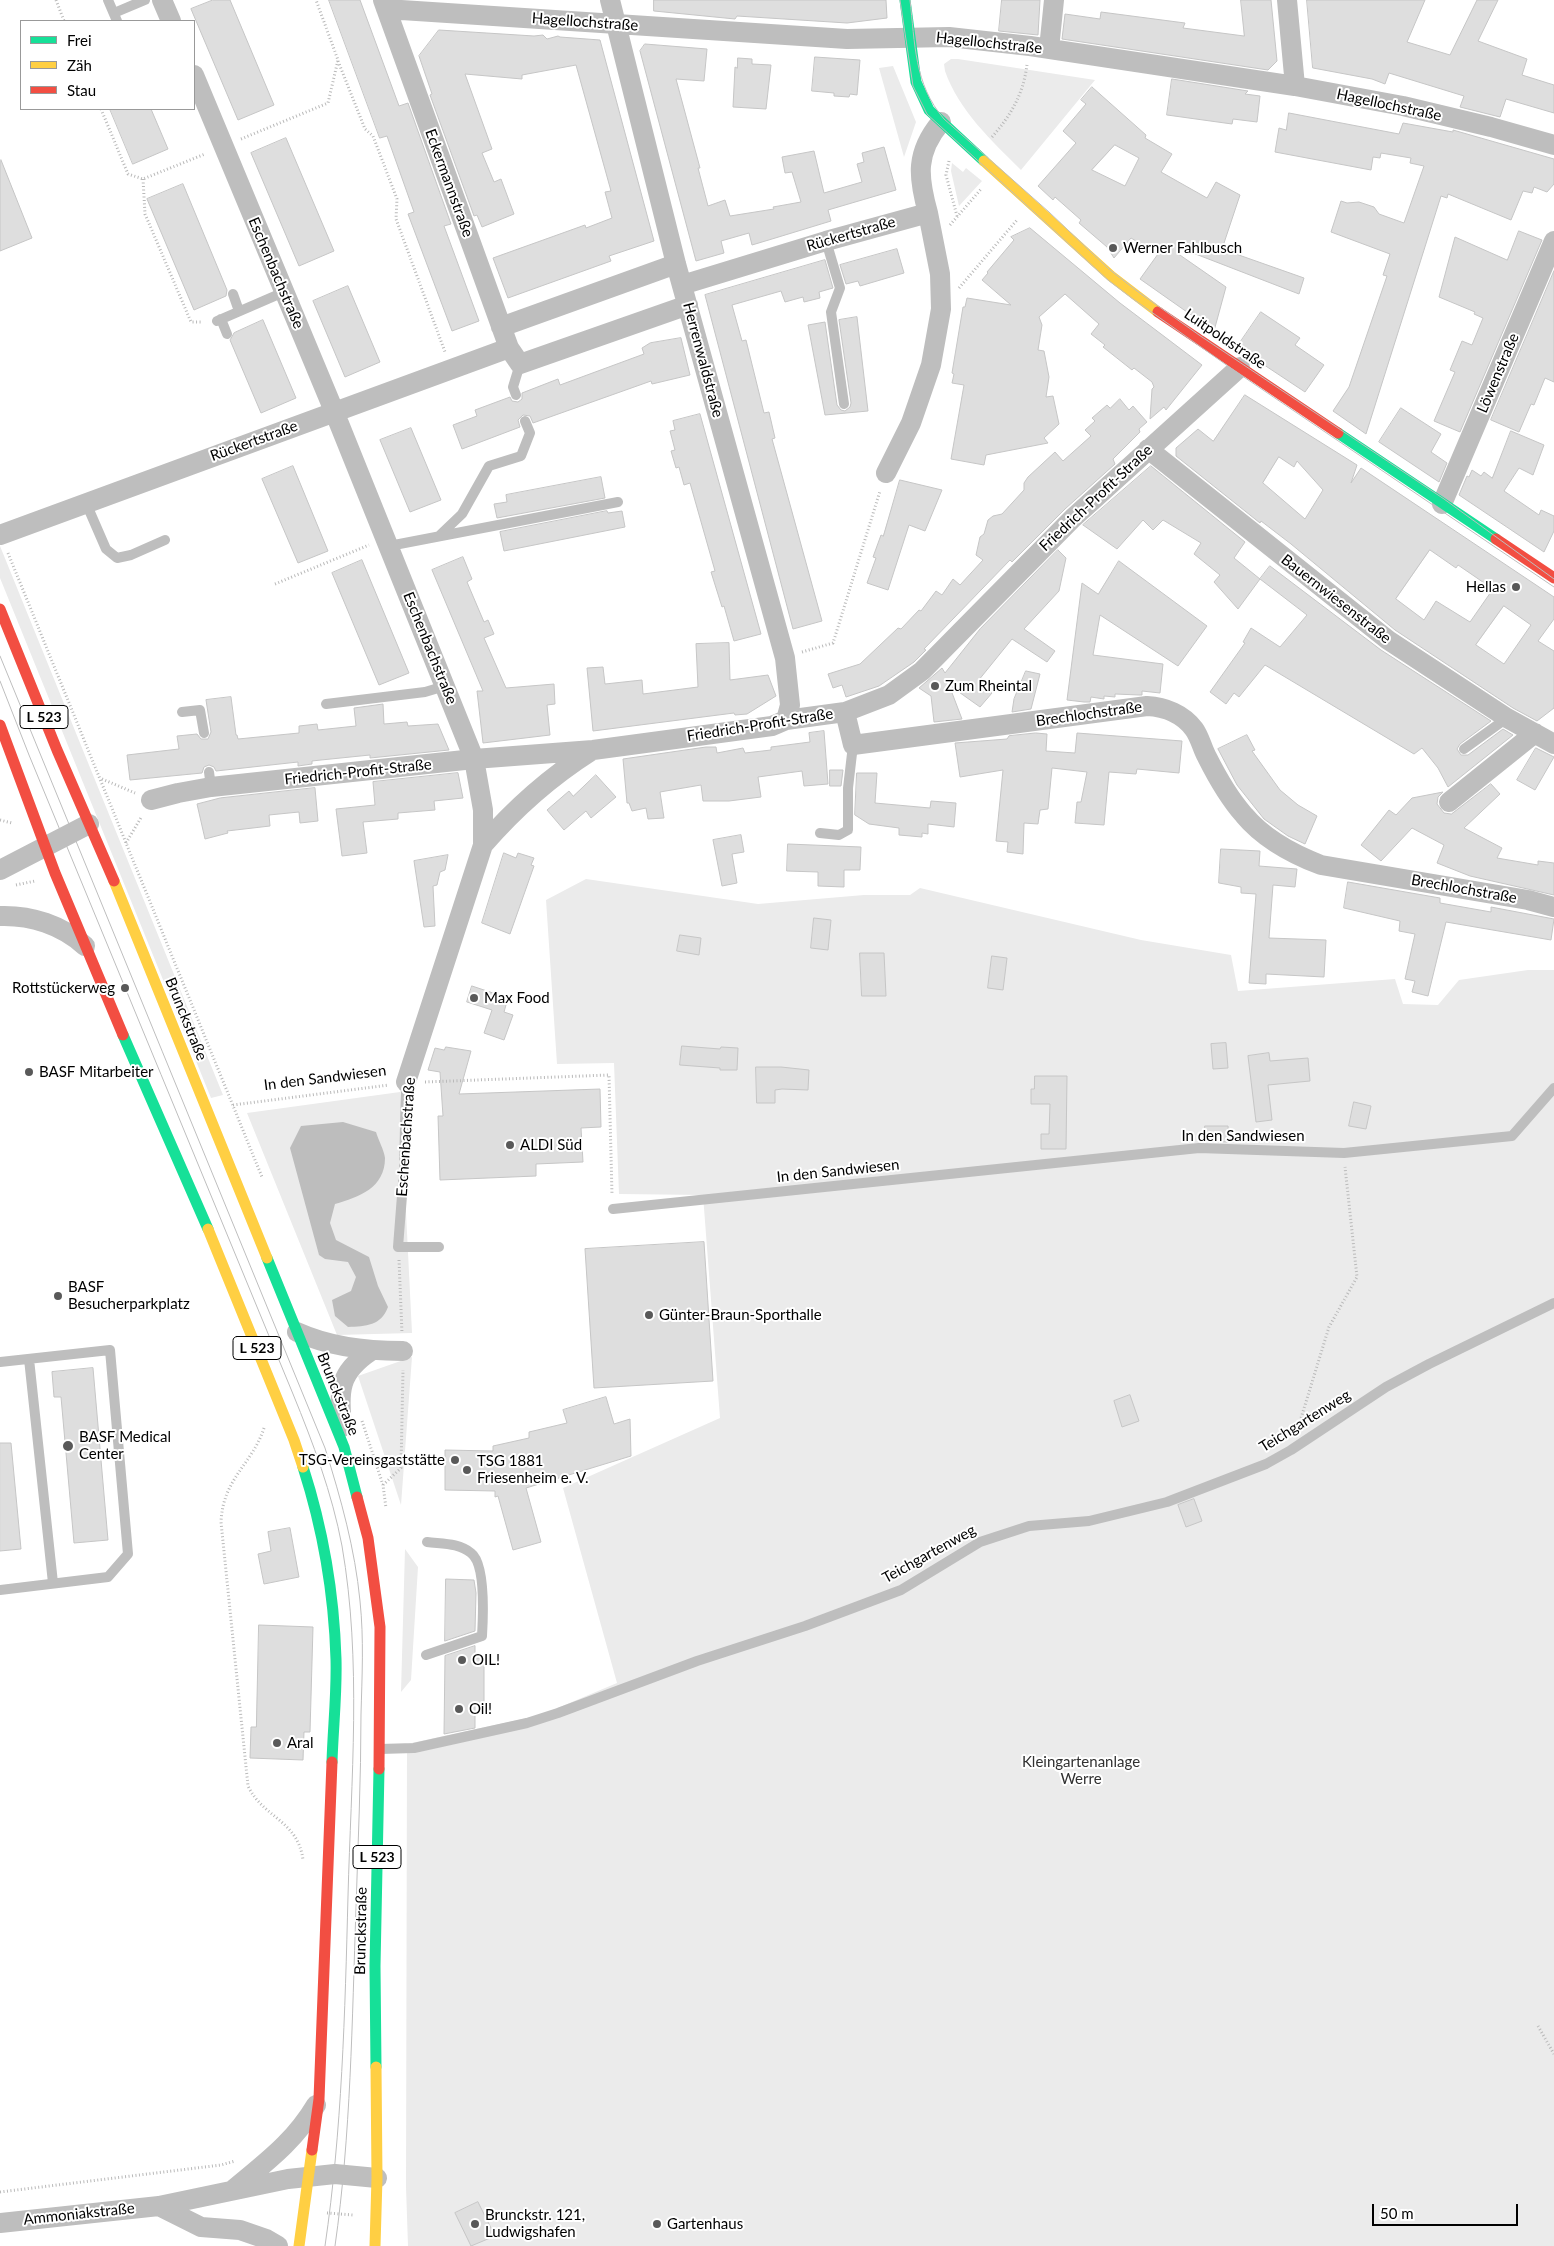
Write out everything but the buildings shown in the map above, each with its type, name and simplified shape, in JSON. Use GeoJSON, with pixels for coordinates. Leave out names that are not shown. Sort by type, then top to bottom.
{"type":"FeatureCollection","features":[{"type":"Feature","properties":{"kind":"main road","name":"Luitpoldstraße"},"geometry":{"type":"LineString","coordinates":[[905,0],[916,82],[929,110],[1111,276],[1169,320],[1554,578]]}},
{"type":"Feature","properties":{"kind":"main road","name":"Brunckstraße"},"geometry":{"type":"LineString","coordinates":[[0,609],[115,882],[344,1446],[368,1538],[376,1582],[380,1627],[381,1676],[375,1966],[378,2178],[375,2246]]}},
{"type":"Feature","properties":{"kind":"main road","name":"L 523"},"geometry":{"type":"LineString","coordinates":[[0,726],[87,948],[130,1052],[228,1276],[294,1440],[316,1509],[330,1580],[336,1659],[319,2099],[310,2177],[299,2246]]}},
{"type":"Feature","properties":{"kind":"street"},"geometry":{"type":"LineString","coordinates":[[159,0],[170,20]]}},
{"type":"Feature","properties":{"kind":"street","name":"Herrenwaldstraße"},"geometry":{"type":"LineString","coordinates":[[610,0],[676,264],[785,658],[790,705],[786,720]]}},
{"type":"Feature","properties":{"kind":"street"},"geometry":{"type":"LineString","coordinates":[[1039,48],[1054,0]]}},
{"type":"Feature","properties":{"kind":"street"},"geometry":{"type":"LineString","coordinates":[[1288,0],[1295,86]]}},
{"type":"Feature","properties":{"kind":"street","name":"Hagellochstraße"},"geometry":{"type":"LineString","coordinates":[[384,5],[470,7],[616,24],[724,24],[847,39],[949,37],[1039,48],[1295,86],[1403,106],[1491,127],[1554,145]]}},
{"type":"Feature","properties":{"kind":"street","name":"Eckermannstraße"},"geometry":{"type":"LineString","coordinates":[[384,5],[514,356]]}},
{"type":"Feature","properties":{"kind":"street","name":"Eschenbachstraße"},"geometry":{"type":"LineString","coordinates":[[195,77],[334,412],[474,759],[483,810],[483,845],[406,1082]]}},
{"type":"Feature","properties":{"kind":"street"},"geometry":{"type":"LineString","coordinates":[[886,473],[911,423],[931,365],[941,309],[940,274],[935,242],[920,185],[920,163],[928,139],[941,122]]}},
{"type":"Feature","properties":{"kind":"street","name":"Rückertstraße"},"geometry":{"type":"LineString","coordinates":[[682,285],[826,241],[928,213]]}},
{"type":"Feature","properties":{"kind":"street","name":"Löwenstraße"},"geometry":{"type":"LineString","coordinates":[[1442,504],[1554,242]]}},
{"type":"Feature","properties":{"kind":"street"},"geometry":{"type":"LineString","coordinates":[[502,327],[676,264]]}},
{"type":"Feature","properties":{"kind":"street","name":"Rückertstraße"},"geometry":{"type":"LineString","coordinates":[[0,535],[451,368],[514,356],[688,305]]}},
{"type":"Feature","properties":{"kind":"street","name":"Friedrich-Profit-Straße"},"geometry":{"type":"LineString","coordinates":[[151,800],[178,793],[210,780],[593,750],[772,726],[786,720],[845,712],[889,695],[922,671],[1073,518],[1240,367]]}},
{"type":"Feature","properties":{"kind":"street","name":"Bauernwiesenstraße"},"geometry":{"type":"LineString","coordinates":[[1148,449],[1388,640],[1507,718],[1554,744]]}},
{"type":"Feature","properties":{"kind":"street","name":"Brechlochstraße"},"geometry":{"type":"LineString","coordinates":[[853,745],[1147,706],[1161,707],[1184,719],[1194,730],[1225,789],[1245,816],[1268,838],[1294,854],[1321,864],[1528,900],[1554,907]]}},
{"type":"Feature","properties":{"kind":"street"},"geometry":{"type":"LineString","coordinates":[[845,712],[853,745]]}},
{"type":"Feature","properties":{"kind":"street"},"geometry":{"type":"LineString","coordinates":[[1449,802],[1535,733]]}},
{"type":"Feature","properties":{"kind":"street"},"geometry":{"type":"LineString","coordinates":[[483,845],[528,798],[560,771],[593,750]]}},
{"type":"Feature","properties":{"kind":"street"},"geometry":{"type":"LineString","coordinates":[[0,870],[89,824]]}},
{"type":"Feature","properties":{"kind":"street"},"geometry":{"type":"LineString","coordinates":[[0,916],[25,918],[63,929],[87,948]]}},
{"type":"Feature","properties":{"kind":"street"},"geometry":{"type":"LineString","coordinates":[[297,1332],[313,1339],[371,1351],[403,1351]]}},
{"type":"Feature","properties":{"kind":"street"},"geometry":{"type":"LineString","coordinates":[[344,1446],[340,1404],[343,1380],[356,1361],[371,1351]]}},
{"type":"Feature","properties":{"kind":"street"},"geometry":{"type":"LineString","coordinates":[[231,2191],[292,2140],[305,2123],[319,2099]]}},
{"type":"Feature","properties":{"kind":"street","name":"Ammoniakstraße"},"geometry":{"type":"LineString","coordinates":[[0,2223],[159,2206],[288,2179],[335,2174],[378,2178]]}},
{"type":"Feature","properties":{"kind":"street"},"geometry":{"type":"LineString","coordinates":[[159,2206],[201,2227],[240,2230],[266,2239],[278,2246]]}},
{"type":"Feature","properties":{"kind":"lane"},"geometry":{"type":"LineString","coordinates":[[108,0],[115,17],[159,0]]}},
{"type":"Feature","properties":{"kind":"lane"},"geometry":{"type":"LineString","coordinates":[[826,241],[840,288],[831,312],[844,404]]}},
{"type":"Feature","properties":{"kind":"lane"},"geometry":{"type":"LineString","coordinates":[[227,334],[219,320],[284,292]]}},
{"type":"Feature","properties":{"kind":"lane"},"geometry":{"type":"LineString","coordinates":[[233,294],[240,311]]}},
{"type":"Feature","properties":{"kind":"lane"},"geometry":{"type":"LineString","coordinates":[[514,356],[513,387],[516,395]]}},
{"type":"Feature","properties":{"kind":"lane"},"geometry":{"type":"LineString","coordinates":[[440,536],[462,514],[489,466],[521,456],[530,433],[525,421]]}},
{"type":"Feature","properties":{"kind":"lane"},"geometry":{"type":"LineString","coordinates":[[387,542],[440,536],[618,502]]}},
{"type":"Feature","properties":{"kind":"lane"},"geometry":{"type":"LineString","coordinates":[[86,503],[106,550],[117,558],[131,555],[165,540]]}},
{"type":"Feature","properties":{"kind":"lane"},"geometry":{"type":"LineString","coordinates":[[326,704],[425,692],[445,686]]}},
{"type":"Feature","properties":{"kind":"lane"},"geometry":{"type":"LineString","coordinates":[[182,712],[200,710],[204,733]]}},
{"type":"Feature","properties":{"kind":"lane"},"geometry":{"type":"LineString","coordinates":[[1464,749],[1507,718]]}},
{"type":"Feature","properties":{"kind":"lane"},"geometry":{"type":"LineString","coordinates":[[820,833],[839,835],[848,830],[848,788],[853,745]]}},
{"type":"Feature","properties":{"kind":"lane","name":"Eschenbachstraße"},"geometry":{"type":"LineString","coordinates":[[406,1082],[404,1170],[398,1247],[439,1247]]}},
{"type":"Feature","properties":{"kind":"lane","name":"In den Sandwiesen"},"geometry":{"type":"LineString","coordinates":[[613,1209],[1199,1148],[1344,1153],[1512,1136],[1554,1088]]}},
{"type":"Feature","properties":{"kind":"lane","name":"Teichgartenweg"},"geometry":{"type":"LineString","coordinates":[[379,1750],[414,1748],[527,1723],[697,1660],[806,1626],[901,1590],[980,1542],[1029,1526],[1089,1521],[1167,1502],[1266,1464],[1291,1450],[1386,1387],[1554,1303]]}},
{"type":"Feature","properties":{"kind":"lane"},"geometry":{"type":"LineString","coordinates":[[0,1362],[110,1350],[128,1554],[108,1577],[0,1590]]}},
{"type":"Feature","properties":{"kind":"lane"},"geometry":{"type":"LineString","coordinates":[[29,1359],[53,1583]]}},
{"type":"Feature","properties":{"kind":"lane"},"geometry":{"type":"LineString","coordinates":[[426,1655],[482,1636],[484,1597],[478,1564],[473,1554],[456,1545],[427,1542]]}},
{"type":"Feature","properties":{"kind":"path"},"geometry":{"type":"LineString","coordinates":[[56,0],[64,20]]}},
{"type":"Feature","properties":{"kind":"path"},"geometry":{"type":"LineString","coordinates":[[316,0],[365,129],[374,136],[397,199],[396,219],[451,368]]}},
{"type":"Feature","properties":{"kind":"path"},"geometry":{"type":"LineString","coordinates":[[990,138],[1006,120],[1024,86],[1039,48]]}},
{"type":"Feature","properties":{"kind":"path"},"geometry":{"type":"LineString","coordinates":[[101,110],[128,174],[143,179],[328,103],[338,60]]}},
{"type":"Feature","properties":{"kind":"path"},"geometry":{"type":"LineString","coordinates":[[928,139],[949,158],[946,175],[957,216]]}},
{"type":"Feature","properties":{"kind":"path"},"geometry":{"type":"LineString","coordinates":[[143,179],[145,214],[191,322],[219,320]]}},
{"type":"Feature","properties":{"kind":"path"},"geometry":{"type":"LineString","coordinates":[[935,242],[987,183]]}},
{"type":"Feature","properties":{"kind":"path"},"geometry":{"type":"LineString","coordinates":[[941,309],[1018,219]]}},
{"type":"Feature","properties":{"kind":"path"},"geometry":{"type":"LineString","coordinates":[[785,658],[833,643],[886,473]]}},
{"type":"Feature","properties":{"kind":"path"},"geometry":{"type":"LineString","coordinates":[[0,535],[127,843],[151,800],[101,778]]}},
{"type":"Feature","properties":{"kind":"path"},"geometry":{"type":"LineString","coordinates":[[275,584],[387,542]]}},
{"type":"Feature","properties":{"kind":"path"},"geometry":{"type":"LineString","coordinates":[[0,820],[13,824]]}},
{"type":"Feature","properties":{"kind":"path","name":"In den Sandwiesen"},"geometry":{"type":"LineString","coordinates":[[233,1105],[406,1082],[609,1075],[613,1209]]}},
{"type":"Feature","properties":{"kind":"path"},"geometry":{"type":"LineString","coordinates":[[1291,1450],[1329,1327],[1357,1277],[1344,1153]]}},
{"type":"Feature","properties":{"kind":"path"},"geometry":{"type":"LineString","coordinates":[[264,1427],[260,1440],[228,1488],[222,1504],[221,1522],[248,1786],[254,1799],[287,1825],[297,1837],[304,1862]]}},
{"type":"Feature","properties":{"kind":"path"},"geometry":{"type":"LineString","coordinates":[[1538,2026],[1554,2054]]}},
{"type":"Feature","properties":{"kind":"path"},"geometry":{"type":"LineString","coordinates":[[0,2192],[221,2165],[236,2160]]}},
{"type":"Feature","properties":{"kind":"path"},"geometry":{"type":"LineString","coordinates":[[304,2210],[377,2217]]}},
{"type":"Feature","properties":{"kind":"green space"},"geometry":{"type":"Polygon","coordinates":[[[951,59],[1095,80],[1021,170],[977,125],[959,99],[945,71],[944,64],[951,59]]]}},
{"type":"Feature","properties":{"kind":"green space"},"geometry":{"type":"Polygon","coordinates":[[[893,66],[916,122],[904,157],[879,68],[893,66]]]}},
{"type":"Feature","properties":{"kind":"green space"},"geometry":{"type":"Polygon","coordinates":[[[952,163],[963,172],[966,168],[982,181],[959,206],[951,171],[952,163]]]}},
{"type":"Feature","properties":{"kind":"green space"},"geometry":{"type":"Polygon","coordinates":[[[0,546],[223,1095],[211,1098],[0,578],[0,546]]]}},
{"type":"Feature","properties":{"kind":"green space","name":"Kleingartenanlage Werre"},"geometry":{"type":"Polygon","coordinates":[[[586,879],[758,904],[864,895],[910,895],[920,888],[1141,940],[1231,955],[1238,991],[1395,979],[1403,1004],[1438,1005],[1459,980],[1528,970],[1554,970],[1554,2246],[408,2246],[406,2187],[407,1744],[541,1715],[617,1683],[563,1488],[720,1418],[703,1195],[619,1194],[614,1063],[557,1064],[546,900],[586,879]]]}},
{"type":"Feature","properties":{"kind":"green space"},"geometry":{"type":"Polygon","coordinates":[[[400,1092],[412,1333],[337,1335],[247,1113],[400,1092]]]}},
{"type":"Feature","properties":{"kind":"green space"},"geometry":{"type":"Polygon","coordinates":[[[412,1357],[401,1505],[358,1376],[412,1357]]]}},
{"type":"Feature","properties":{"kind":"green space"},"geometry":{"type":"Polygon","coordinates":[[[405,1549],[418,1567],[411,1680],[401,1692],[405,1549]]]}},
{"type":"Feature","properties":{"kind":"shaded area"},"geometry":{"type":"Polygon","coordinates":[[[343,1122],[376,1132],[385,1158],[381,1177],[376,1184],[353,1198],[335,1204],[330,1223],[336,1240],[369,1257],[378,1286],[388,1307],[381,1318],[372,1324],[348,1327],[335,1316],[332,1300],[351,1291],[356,1277],[348,1262],[325,1259],[319,1255],[290,1148],[301,1126],[343,1122]]]}},
{"type":"Feature","properties":{"kind":"tram line"},"geometry":{"type":"LineString","coordinates":[[900,0],[913,86],[927,114],[1108,280],[1235,371],[1554,587]]}},
{"type":"Feature","properties":{"kind":"tram line"},"geometry":{"type":"LineString","coordinates":[[910,0],[915,47],[921,77],[934,106],[944,119],[1049,212],[1109,269],[1199,335],[1444,499],[1554,579]]}},
{"type":"Feature","properties":{"kind":"tram line"},"geometry":{"type":"LineString","coordinates":[[0,656],[325,1448],[351,1543],[358,1582],[362,1629],[360,1763],[348,2120],[335,2246]]}},
{"type":"Feature","properties":{"kind":"tram line"},"geometry":{"type":"LineString","coordinates":[[0,681],[300,1412],[315,1450],[338,1526],[348,1589],[352,1633],[354,1721],[342,2071],[331,2202],[325,2246]]}},
{"type":"Feature","properties":{"kind":"traffic: fast"},"geometry":{"type":"LineString","coordinates":[[905,0],[916,82],[929,110],[984,161]]}},
{"type":"Feature","properties":{"kind":"traffic: fast"},"geometry":{"type":"LineString","coordinates":[[1338,433],[1496,539]]}},
{"type":"Feature","properties":{"kind":"traffic: fast"},"geometry":{"type":"LineString","coordinates":[[123,1035],[208,1229]]}},
{"type":"Feature","properties":{"kind":"traffic: fast"},"geometry":{"type":"LineString","coordinates":[[267,1258],[344,1447],[357,1497]]}},
{"type":"Feature","properties":{"kind":"traffic: fast"},"geometry":{"type":"LineString","coordinates":[[303,1467],[322,1538],[333,1610],[336,1672],[332,1762]]}},
{"type":"Feature","properties":{"kind":"traffic: fast"},"geometry":{"type":"LineString","coordinates":[[376,2067],[375,1966],[379,1769]]}},
{"type":"Feature","properties":{"kind":"traffic: slow"},"geometry":{"type":"LineString","coordinates":[[984,161],[1111,276],[1158,312]]}},
{"type":"Feature","properties":{"kind":"traffic: slow"},"geometry":{"type":"LineString","coordinates":[[114,881],[267,1258]]}},
{"type":"Feature","properties":{"kind":"traffic: slow"},"geometry":{"type":"LineString","coordinates":[[208,1229],[294,1440],[303,1467]]}},
{"type":"Feature","properties":{"kind":"traffic: slow"},"geometry":{"type":"LineString","coordinates":[[375,2246],[377,2178],[376,2067]]}},
{"type":"Feature","properties":{"kind":"traffic: slow"},"geometry":{"type":"LineString","coordinates":[[299,2246],[312,2150]]}},
{"type":"Feature","properties":{"kind":"traffic: jam"},"geometry":{"type":"LineString","coordinates":[[1158,312],[1338,433]]}},
{"type":"Feature","properties":{"kind":"traffic: jam"},"geometry":{"type":"LineString","coordinates":[[1496,539],[1554,578]]}},
{"type":"Feature","properties":{"kind":"traffic: jam"},"geometry":{"type":"LineString","coordinates":[[0,609],[57,750],[114,881]]}},
{"type":"Feature","properties":{"kind":"traffic: jam"},"geometry":{"type":"LineString","coordinates":[[0,725],[55,873],[123,1035]]}},
{"type":"Feature","properties":{"kind":"traffic: jam"},"geometry":{"type":"LineString","coordinates":[[357,1497],[368,1538],[380,1627],[379,1769]]}},
{"type":"Feature","properties":{"kind":"traffic: jam"},"geometry":{"type":"LineString","coordinates":[[312,2150],[319,2099],[332,1762]]}},
{"type":"Feature","properties":{"kind":"place","name":"Werner Fahlbusch"},"geometry":{"type":"Point","coordinates":[1113,248]}},
{"type":"Feature","properties":{"kind":"place","name":"Hellas"},"geometry":{"type":"Point","coordinates":[1516,587]}},
{"type":"Feature","properties":{"kind":"place","name":"Zum Rheintal"},"geometry":{"type":"Point","coordinates":[935,686]}},
{"type":"Feature","properties":{"kind":"place","name":"Rottstückerweg"},"geometry":{"type":"Point","coordinates":[125,988]}},
{"type":"Feature","properties":{"kind":"place","name":"Max Food"},"geometry":{"type":"Point","coordinates":[474,998]}},
{"type":"Feature","properties":{"kind":"place","name":"BASF Mitarbeiter"},"geometry":{"type":"Point","coordinates":[29,1072]}},
{"type":"Feature","properties":{"kind":"place","name":"ALDI Süd"},"geometry":{"type":"Point","coordinates":[510,1145]}},
{"type":"Feature","properties":{"kind":"place","name":"BASF Besucherparkplatz"},"geometry":{"type":"Point","coordinates":[58,1296]}},
{"type":"Feature","properties":{"kind":"place","name":"Günter-Braun-Sporthalle"},"geometry":{"type":"Point","coordinates":[649,1315]}},
{"type":"Feature","properties":{"kind":"place","name":"BASF Medical Center"},"geometry":{"type":"Point","coordinates":[68,1446]}},
{"type":"Feature","properties":{"kind":"place","name":"TSG-Vereinsgaststätte"},"geometry":{"type":"Point","coordinates":[455,1460]}},
{"type":"Feature","properties":{"kind":"place","name":"TSG 1881 Friesenheim e. V."},"geometry":{"type":"Point","coordinates":[467,1470]}},
{"type":"Feature","properties":{"kind":"place","name":"OIL!"},"geometry":{"type":"Point","coordinates":[462,1660]}},
{"type":"Feature","properties":{"kind":"place","name":"Oil!"},"geometry":{"type":"Point","coordinates":[459,1709]}},
{"type":"Feature","properties":{"kind":"place","name":"Aral"},"geometry":{"type":"Point","coordinates":[277,1743]}},
{"type":"Feature","properties":{"kind":"place","name":"Brunckstr. 121, Ludwigshafen"},"geometry":{"type":"Point","coordinates":[475,2224]}},
{"type":"Feature","properties":{"kind":"place","name":"Gartenhaus"},"geometry":{"type":"Point","coordinates":[657,2224]}}]}
